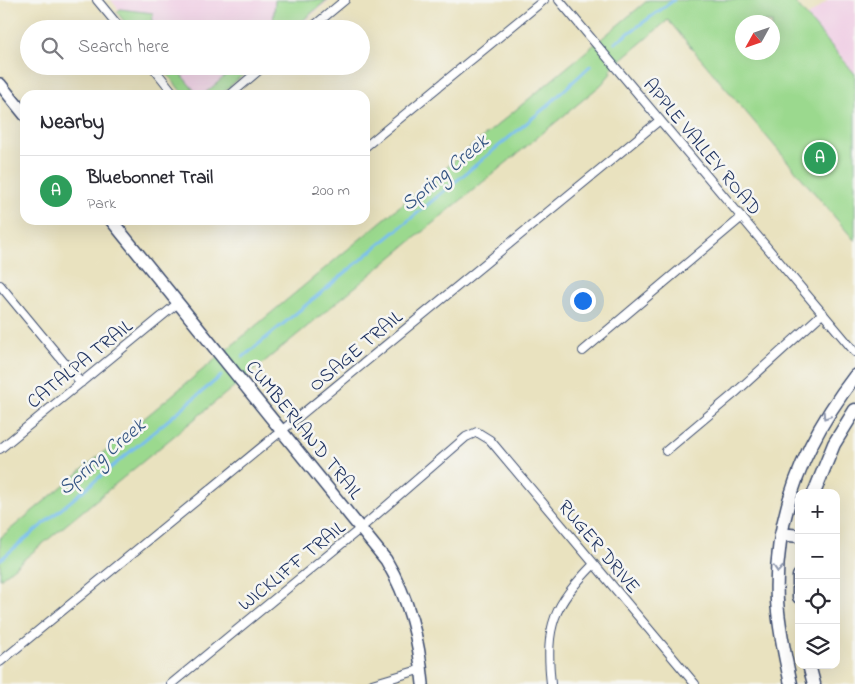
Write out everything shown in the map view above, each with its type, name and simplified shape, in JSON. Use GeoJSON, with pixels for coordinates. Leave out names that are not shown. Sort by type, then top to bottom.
{"type":"FeatureCollection","features":[{"type":"Feature","properties":{"kind":"main road"},"geometry":{"type":"LineString","coordinates":[[791,684],[781,636],[777,602],[781,534],[793,486],[808,450],[826,415],[855,376]]}},
{"type":"Feature","properties":{"kind":"main road"},"geometry":{"type":"LineString","coordinates":[[816,489],[834,444],[855,410]]}},
{"type":"Feature","properties":{"kind":"main road"},"geometry":{"type":"LineString","coordinates":[[781,534],[795,536]]}},
{"type":"Feature","properties":{"kind":"main road"},"geometry":{"type":"LineString","coordinates":[[810,669],[814,684]]}},
{"type":"Feature","properties":{"kind":"street"},"geometry":{"type":"LineString","coordinates":[[97,0],[114,20]]}},
{"type":"Feature","properties":{"kind":"street"},"geometry":{"type":"LineString","coordinates":[[321,20],[345,0]]}},
{"type":"Feature","properties":{"kind":"street"},"geometry":{"type":"LineString","coordinates":[[370,143],[544,0]]}},
{"type":"Feature","properties":{"kind":"street","name":"APPLE VALLEY ROAD"},"geometry":{"type":"LineString","coordinates":[[559,0],[855,352]]}},
{"type":"Feature","properties":{"kind":"street"},"geometry":{"type":"LineString","coordinates":[[159,75],[171,90]]}},
{"type":"Feature","properties":{"kind":"street"},"geometry":{"type":"LineString","coordinates":[[236,90],[253,75]]}},
{"type":"Feature","properties":{"kind":"street"},"geometry":{"type":"LineString","coordinates":[[0,84],[20,109]]}},
{"type":"Feature","properties":{"kind":"street","name":"OSAGE TRAIL"},"geometry":{"type":"LineString","coordinates":[[0,662],[660,120]]}},
{"type":"Feature","properties":{"kind":"street"},"geometry":{"type":"LineString","coordinates":[[583,351],[742,217]]}},
{"type":"Feature","properties":{"kind":"street","name":"CUMBERLAND TRAIL"},"geometry":{"type":"LineString","coordinates":[[115,225],[386,560],[403,591],[416,631],[423,684]]}},
{"type":"Feature","properties":{"kind":"street"},"geometry":{"type":"LineString","coordinates":[[0,285],[81,383]]}},
{"type":"Feature","properties":{"kind":"street","name":"CATALPA TRAIL"},"geometry":{"type":"LineString","coordinates":[[0,449],[178,302]]}},
{"type":"Feature","properties":{"kind":"street"},"geometry":{"type":"LineString","coordinates":[[666,451],[735,393],[823,313]]}},
{"type":"Feature","properties":{"kind":"street","name":"WICKLIFF TRAIL"},"geometry":{"type":"LineString","coordinates":[[171,684],[361,528],[466,437],[477,432]]}},
{"type":"Feature","properties":{"kind":"street","name":"RUGER DRIVE"},"geometry":{"type":"LineString","coordinates":[[477,432],[490,440],[695,684]]}},
{"type":"Feature","properties":{"kind":"street"},"geometry":{"type":"LineString","coordinates":[[551,684],[548,658],[550,626],[562,600],[594,564]]}},
{"type":"Feature","properties":{"kind":"street"},"geometry":{"type":"LineString","coordinates":[[372,684],[422,669]]}},
{"type":"Feature","properties":{"kind":"shaded area"},"geometry":{"type":"Polygon","coordinates":[[[111,0],[329,0],[306,20],[127,20],[111,0]]]}},
{"type":"Feature","properties":{"kind":"shaded area"},"geometry":{"type":"Polygon","coordinates":[[[828,0],[855,0],[855,74],[807,17],[828,0]]]}},
{"type":"Feature","properties":{"kind":"shaded area"},"geometry":{"type":"Polygon","coordinates":[[[172,75],[239,75],[221,90],[184,90],[172,75]]]}},
{"type":"Feature","properties":{"kind":"green space"},"geometry":{"type":"Polygon","coordinates":[[[275,0],[327,0],[304,20],[273,20],[275,0]]]}},
{"type":"Feature","properties":{"kind":"green space"},"geometry":{"type":"Polygon","coordinates":[[[648,0],[793,0],[855,74],[855,241],[668,20],[610,69],[612,72],[601,85],[0,579],[0,538],[648,0]]]}},
{"type":"Feature","properties":{"kind":"green space"},"geometry":{"type":"Polygon","coordinates":[[[120,9],[153,13],[153,20],[123,20],[117,12],[120,9]]]}},
{"type":"Feature","properties":{"kind":"green space"},"geometry":{"type":"Polygon","coordinates":[[[168,75],[181,75],[194,90],[180,90],[168,75]]]}},
{"type":"Feature","properties":{"kind":"green space"},"geometry":{"type":"Polygon","coordinates":[[[226,75],[242,75],[226,90],[209,90],[226,75]]]}},
{"type":"Feature","properties":{"kind":"waterway","name":"Spring Creek"},"geometry":{"type":"LineString","coordinates":[[615,43],[674,0]]}},
{"type":"Feature","properties":{"kind":"waterway","name":"Spring Creek"},"geometry":{"type":"LineString","coordinates":[[243,357],[546,107],[591,65]]}},
{"type":"Feature","properties":{"kind":"waterway","name":"Spring Creek"},"geometry":{"type":"LineString","coordinates":[[0,560],[221,376]]}},
{"type":"Feature","properties":{"kind":"place","name":"Bluebonnet Trail"},"geometry":{"type":"Point","coordinates":[820,158]}}]}
